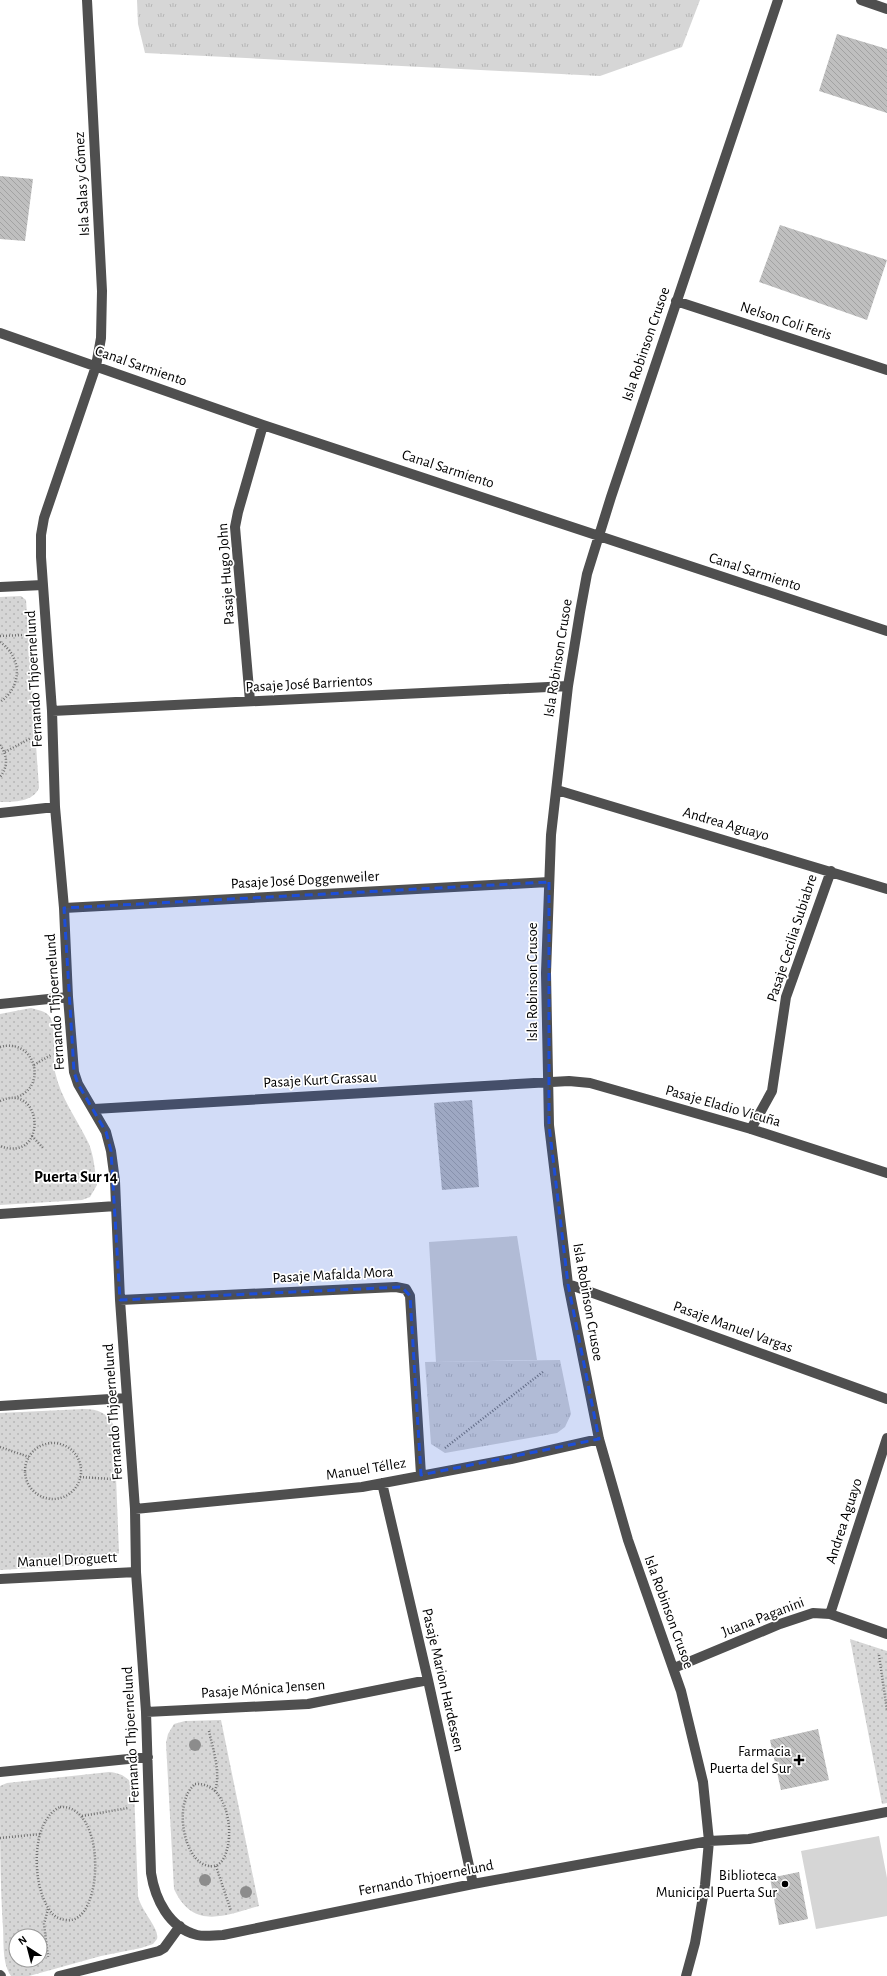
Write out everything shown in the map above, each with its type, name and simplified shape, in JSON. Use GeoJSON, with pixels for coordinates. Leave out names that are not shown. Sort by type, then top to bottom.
{"type":"FeatureCollection","features":[{"type":"Feature","properties":{"kind":"street","name":"Isla Salas y Gómez"},"geometry":{"type":"LineString","coordinates":[[87,0],[102,290],[101,338],[96,366]]}},
{"type":"Feature","properties":{"kind":"street","name":"Isla Robinson Crusoe"},"geometry":{"type":"LineString","coordinates":[[686,1976],[701,1911],[709,1841],[707,1810],[700,1763],[674,1668],[654,1618],[632,1552],[599,1439],[568,1284],[554,1174],[547,1082],[546,973],[551,835],[568,686],[584,590],[598,535],[778,0]]}},
{"type":"Feature","properties":{"kind":"street"},"geometry":{"type":"LineString","coordinates":[[860,0],[887,9]]}},
{"type":"Feature","properties":{"kind":"street","name":"Nelson Coli Feris"},"geometry":{"type":"LineString","coordinates":[[676,301],[887,370]]}},
{"type":"Feature","properties":{"kind":"street","name":"Canal Sarmiento"},"geometry":{"type":"LineString","coordinates":[[0,333],[263,425],[887,632]]}},
{"type":"Feature","properties":{"kind":"street","name":"Fernando Thjoernelund"},"geometry":{"type":"LineString","coordinates":[[96,366],[42,526],[43,585],[52,711],[56,807],[64,908],[68,997],[74,1072],[78,1084],[94,1109],[109,1142],[113,1163],[126,1398],[135,1509],[136,1572],[146,1712],[153,1886],[159,1901],[168,1915],[180,1926],[198,1935],[209,1936],[473,1884],[709,1841],[749,1839],[887,1812]]}},
{"type":"Feature","properties":{"kind":"street","name":"Pasaje Hugo John"},"geometry":{"type":"LineString","coordinates":[[250,702],[235,527],[263,425]]}},
{"type":"Feature","properties":{"kind":"street"},"geometry":{"type":"LineString","coordinates":[[0,587],[43,585]]}},
{"type":"Feature","properties":{"kind":"street","name":"Pasaje José Barrientos"},"geometry":{"type":"LineString","coordinates":[[52,711],[568,686]]}},
{"type":"Feature","properties":{"kind":"street","name":"Andrea Aguayo"},"geometry":{"type":"LineString","coordinates":[[557,790],[831,870],[887,888]]}},
{"type":"Feature","properties":{"kind":"street"},"geometry":{"type":"LineString","coordinates":[[0,813],[56,807]]}},
{"type":"Feature","properties":{"kind":"street","name":"Pasaje Cecilia Subiabre"},"geometry":{"type":"LineString","coordinates":[[751,1129],[772,1091],[786,997],[831,870]]}},
{"type":"Feature","properties":{"kind":"street","name":"Pasaje José Doggenweiler"},"geometry":{"type":"LineString","coordinates":[[64,908],[549,882]]}},
{"type":"Feature","properties":{"kind":"street"},"geometry":{"type":"LineString","coordinates":[[0,1004],[68,997]]}},
{"type":"Feature","properties":{"kind":"street","name":"Pasaje Eladio Vicuña"},"geometry":{"type":"LineString","coordinates":[[547,1082],[569,1081],[590,1083],[751,1129],[887,1173]]}},
{"type":"Feature","properties":{"kind":"street","name":"Pasaje Kurt Grassau"},"geometry":{"type":"LineString","coordinates":[[94,1109],[547,1082]]}},
{"type":"Feature","properties":{"kind":"street"},"geometry":{"type":"LineString","coordinates":[[0,1214],[116,1206]]}},
{"type":"Feature","properties":{"kind":"street","name":"Pasaje Manuel Vargas"},"geometry":{"type":"LineString","coordinates":[[568,1284],[887,1399]]}},
{"type":"Feature","properties":{"kind":"street","name":"Pasaje Mafalda Mora"},"geometry":{"type":"LineString","coordinates":[[120,1300],[389,1287],[406,1289],[410,1296],[421,1471]]}},
{"type":"Feature","properties":{"kind":"street"},"geometry":{"type":"LineString","coordinates":[[0,1406],[126,1398]]}},
{"type":"Feature","properties":{"kind":"street","name":"Andrea Aguayo"},"geometry":{"type":"LineString","coordinates":[[830,1614],[887,1438]]}},
{"type":"Feature","properties":{"kind":"street","name":"Manuel Téllez"},"geometry":{"type":"LineString","coordinates":[[135,1509],[382,1484],[421,1471],[511,1459],[599,1439]]}},
{"type":"Feature","properties":{"kind":"street","name":"Pasaje Marion Hardessen"},"geometry":{"type":"LineString","coordinates":[[382,1484],[428,1680],[473,1884]]}},
{"type":"Feature","properties":{"kind":"street","name":"Manuel Droguett"},"geometry":{"type":"LineString","coordinates":[[0,1578],[136,1572]]}},
{"type":"Feature","properties":{"kind":"street","name":"Juana Paganini"},"geometry":{"type":"LineString","coordinates":[[674,1668],[800,1617],[813,1614],[830,1614],[887,1634]]}},
{"type":"Feature","properties":{"kind":"street","name":"Pasaje Mónica Jensen"},"geometry":{"type":"LineString","coordinates":[[146,1712],[308,1704],[428,1680]]}},
{"type":"Feature","properties":{"kind":"street"},"geometry":{"type":"LineString","coordinates":[[0,1772],[148,1757]]}},
{"type":"Feature","properties":{"kind":"street"},"geometry":{"type":"LineString","coordinates":[[59,1976],[159,1952],[164,1948],[180,1926]]}},
{"type":"Feature","properties":{"kind":"path"},"geometry":{"type":"LineString","coordinates":[[0,642],[12,653],[17,672],[13,690],[0,702]]}},
{"type":"Feature","properties":{"kind":"path"},"geometry":{"type":"LineString","coordinates":[[5,752],[52,726]]}},
{"type":"Feature","properties":{"kind":"path"},"geometry":{"type":"LineString","coordinates":[[0,745],[5,752],[6,764],[0,777]]}},
{"type":"Feature","properties":{"kind":"path"},"geometry":{"type":"LineString","coordinates":[[0,1047],[7,1046],[19,1048],[28,1054],[34,1065],[34,1079],[32,1085],[22,1095],[0,1101]]}},
{"type":"Feature","properties":{"kind":"path"},"geometry":{"type":"LineString","coordinates":[[0,1097],[20,1100],[30,1108],[36,1118],[32,1136],[29,1141],[18,1148],[6,1148],[0,1146]]}},
{"type":"Feature","properties":{"kind":"path"},"geometry":{"type":"LineString","coordinates":[[32,1136],[44,1149]]}},
{"type":"Feature","properties":{"kind":"path"},"geometry":{"type":"LineString","coordinates":[[421,1471],[544,1371]]}},
{"type":"Feature","properties":{"kind":"path"},"geometry":{"type":"LineString","coordinates":[[51,1444],[63,1446],[77,1458],[80,1477],[74,1489],[64,1496],[51,1499],[39,1496],[30,1487],[25,1475],[26,1462],[38,1448],[44,1445],[51,1444]]}},
{"type":"Feature","properties":{"kind":"path"},"geometry":{"type":"LineString","coordinates":[[0,1447],[29,1457]]}},
{"type":"Feature","properties":{"kind":"path"},"geometry":{"type":"LineString","coordinates":[[80,1477],[133,1480]]}},
{"type":"Feature","properties":{"kind":"path"},"geometry":{"type":"LineString","coordinates":[[877,1630],[887,1710]]}},
{"type":"Feature","properties":{"kind":"path"},"geometry":{"type":"LineString","coordinates":[[205,1709],[217,1773],[218,1783],[215,1791]]}},
{"type":"Feature","properties":{"kind":"path"},"geometry":{"type":"LineString","coordinates":[[194,1784],[209,1786],[215,1791],[224,1806],[229,1826],[228,1847],[221,1862],[216,1866],[206,1866],[194,1856],[186,1840],[182,1821],[182,1807],[189,1789],[194,1784]]}},
{"type":"Feature","properties":{"kind":"path"},"geometry":{"type":"LineString","coordinates":[[81,1816],[149,1804]]}},
{"type":"Feature","properties":{"kind":"path"},"geometry":{"type":"LineString","coordinates":[[68,1807],[74,1809],[89,1828],[94,1848],[95,1875],[89,1904],[80,1916],[74,1920],[66,1921],[53,1916],[48,1909],[41,1892],[38,1877],[38,1850],[41,1834],[46,1818],[57,1809],[68,1807]]}},
{"type":"Feature","properties":{"kind":"path"},"geometry":{"type":"LineString","coordinates":[[0,1838],[41,1834]]}},
{"type":"Feature","properties":{"kind":"path"},"geometry":{"type":"LineString","coordinates":[[216,1866],[238,1931]]}},
{"type":"Feature","properties":{"kind":"path"},"geometry":{"type":"LineString","coordinates":[[48,1909],[44,1924],[49,1962]]}},
{"type":"Feature","properties":{"kind":"highlighted area"},"geometry":{"type":"Polygon","coordinates":[[[549,882],[549,1125],[568,1284],[599,1439],[421,1475],[410,1296],[402,1287],[120,1300],[111,1151],[106,1132],[78,1084],[74,1072],[64,908],[549,882]]]}},
{"type":"Feature","properties":{"kind":"green space"},"geometry":{"type":"Polygon","coordinates":[[[137,0],[700,0],[682,47],[600,76],[145,53],[138,24],[137,0]]]}},
{"type":"Feature","properties":{"kind":"green space"},"geometry":{"type":"Polygon","coordinates":[[[21,596],[26,600],[39,788],[36,793],[28,799],[0,802],[0,597],[21,596]]]}},
{"type":"Feature","properties":{"kind":"green space"},"geometry":{"type":"Polygon","coordinates":[[[31,1008],[44,1012],[50,1017],[54,1036],[55,1072],[65,1100],[91,1149],[97,1185],[90,1197],[82,1200],[0,1205],[0,1014],[31,1008]]]}},
{"type":"Feature","properties":{"kind":"green space"},"geometry":{"type":"Polygon","coordinates":[[[517,1236],[537,1360],[436,1362],[429,1242],[517,1236]]]}},
{"type":"Feature","properties":{"kind":"green space"},"geometry":{"type":"Polygon","coordinates":[[[560,1360],[571,1414],[565,1427],[557,1433],[445,1453],[431,1444],[425,1362],[560,1360]]]}},
{"type":"Feature","properties":{"kind":"green space"},"geometry":{"type":"Polygon","coordinates":[[[84,1409],[98,1411],[106,1415],[114,1426],[119,1553],[104,1564],[0,1570],[0,1413],[84,1409]]]}},
{"type":"Feature","properties":{"kind":"green space"},"geometry":{"type":"Polygon","coordinates":[[[850,1639],[887,1651],[887,1803],[882,1804],[850,1639]]]}},
{"type":"Feature","properties":{"kind":"green space"},"geometry":{"type":"Polygon","coordinates":[[[221,1720],[259,1906],[222,1916],[210,1917],[200,1915],[190,1910],[182,1902],[174,1889],[166,1743],[168,1734],[174,1724],[185,1721],[221,1720]]]}},
{"type":"Feature","properties":{"kind":"green space"},"geometry":{"type":"Polygon","coordinates":[[[109,1772],[124,1776],[130,1781],[134,1789],[138,1896],[156,1930],[157,1939],[153,1944],[101,1956],[29,1976],[11,1976],[6,1965],[4,1953],[0,1786],[7,1783],[109,1772]]]}},
{"type":"Feature","properties":{"kind":"green space"},"geometry":{"type":"Polygon","coordinates":[[[879,1836],[887,1878],[887,1916],[816,1929],[801,1851],[879,1836]]]}},
{"type":"Feature","properties":{"kind":"building"},"geometry":{"type":"Polygon","coordinates":[[[837,34],[887,49],[887,113],[819,91],[837,34]]]}},
{"type":"Feature","properties":{"kind":"building"},"geometry":{"type":"Polygon","coordinates":[[[0,176],[33,179],[25,241],[0,239],[0,176]]]}},
{"type":"Feature","properties":{"kind":"building"},"geometry":{"type":"Polygon","coordinates":[[[780,225],[887,260],[867,320],[759,282],[780,225]]]}},
{"type":"Feature","properties":{"kind":"building"},"geometry":{"type":"Polygon","coordinates":[[[472,1100],[479,1187],[442,1190],[434,1103],[472,1100]]]}},
{"type":"Feature","properties":{"kind":"building","name":"Farmacia Puerta del Sur"},"geometry":{"type":"Polygon","coordinates":[[[818,1729],[829,1780],[781,1790],[770,1740],[818,1729]]]}},
{"type":"Feature","properties":{"kind":"building"},"geometry":{"type":"Polygon","coordinates":[[[799,1872],[808,1919],[779,1925],[770,1878],[799,1872]]]}},
{"type":"Feature","properties":{"kind":"place","name":"Farmacia Puerta del Sur"},"geometry":{"type":"Point","coordinates":[799,1760]}},
{"type":"Feature","properties":{"kind":"place","name":"Biblioteca Municipal Puerta Sur"},"geometry":{"type":"Point","coordinates":[785,1884]}},
{"type":"Feature","properties":{"kind":"district","name":"Puerta Sur 14"},"geometry":{"type":"Point","coordinates":[76,1177]}}]}
